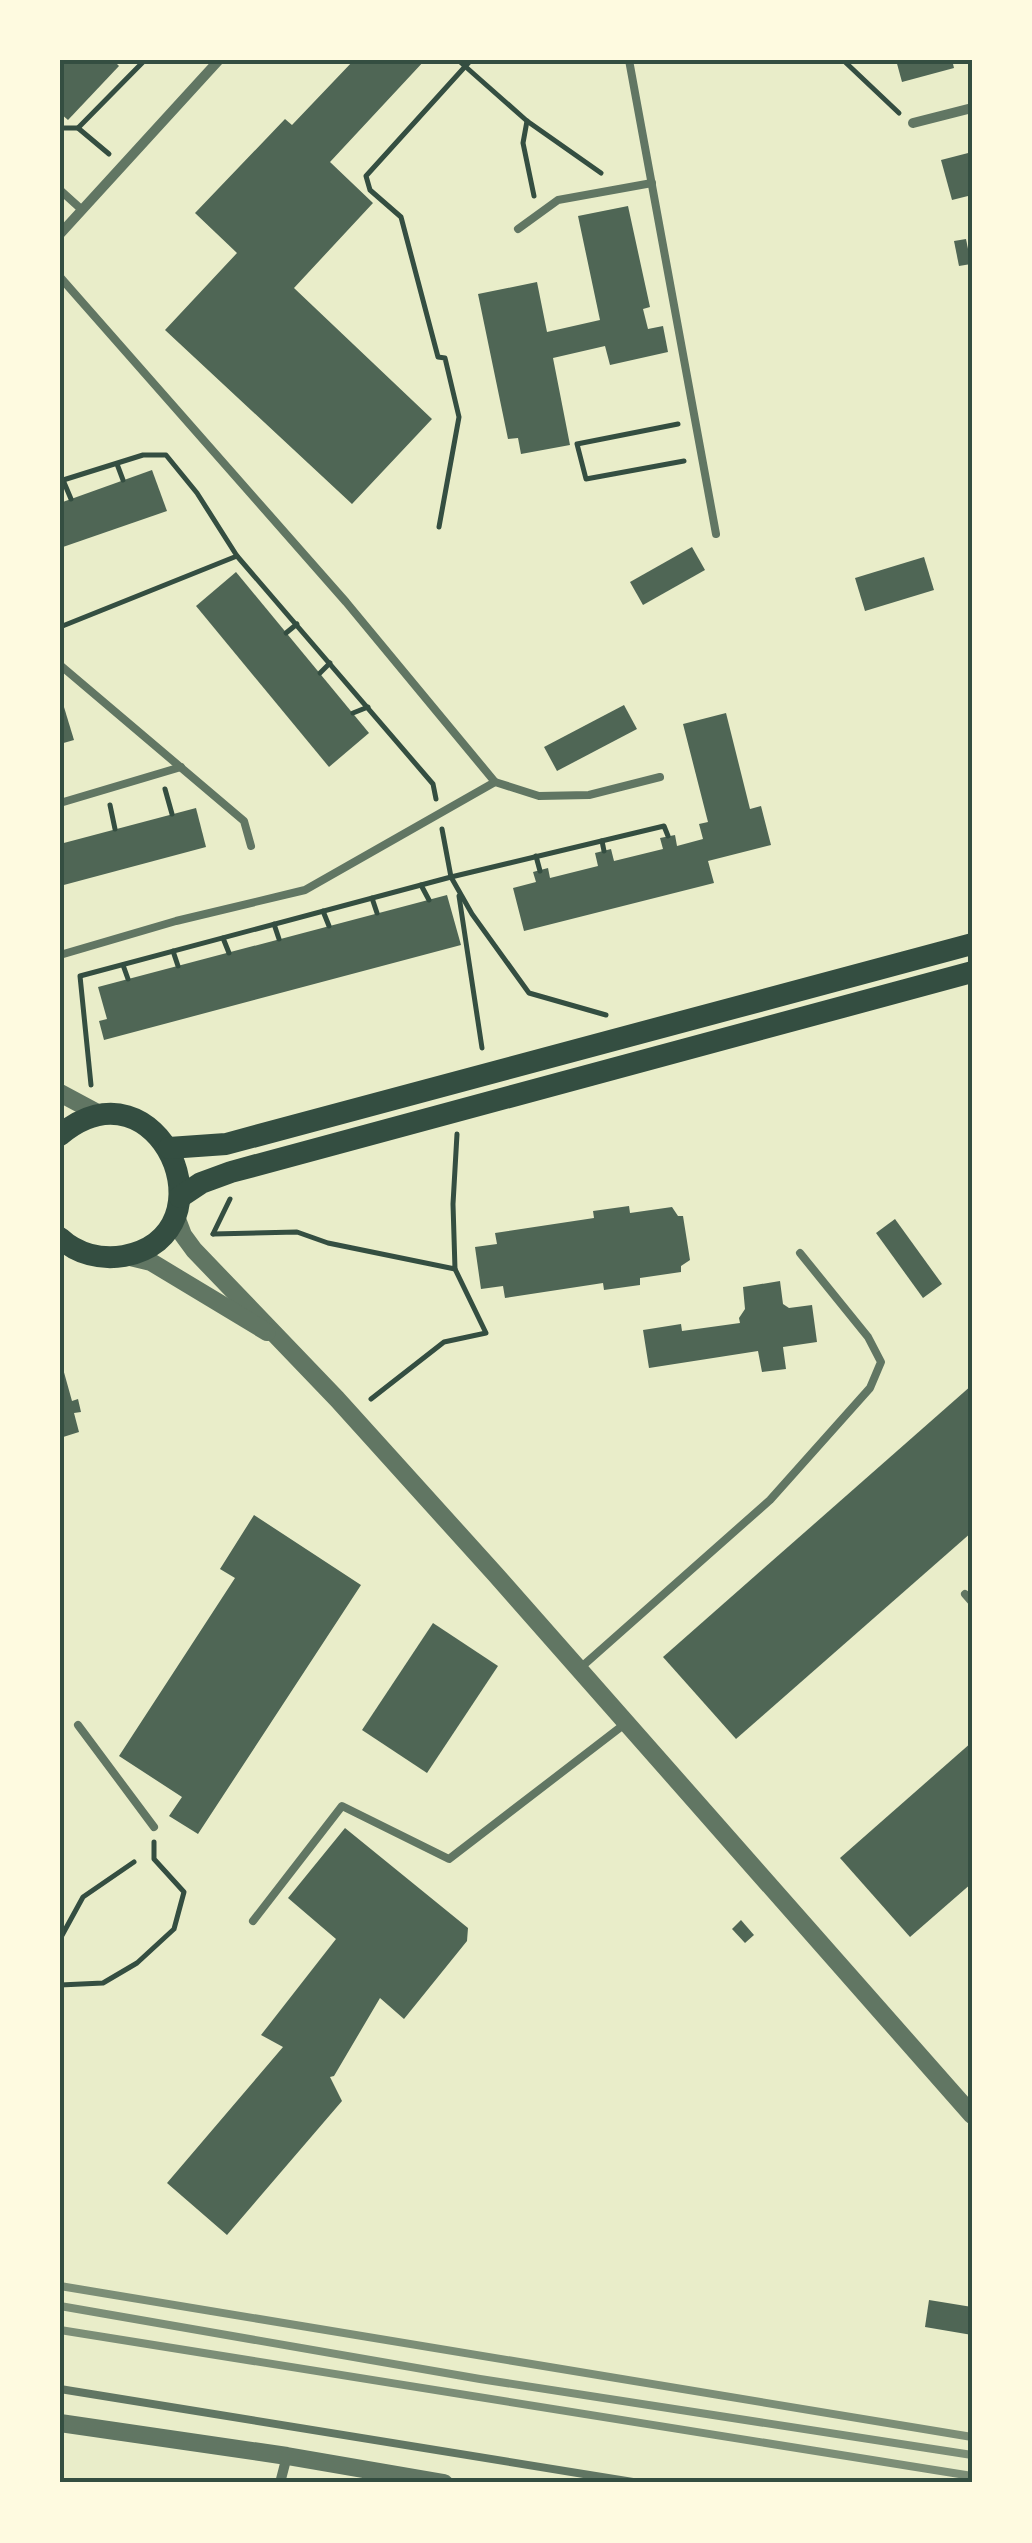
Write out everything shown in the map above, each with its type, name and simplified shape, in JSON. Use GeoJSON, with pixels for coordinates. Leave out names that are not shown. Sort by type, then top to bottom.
{"type":"FeatureCollection","features":[{"type":"Feature","properties":{"kind":"main road"},"geometry":{"type":"LineString","coordinates":[[168,1148],[226,1144],[972,944]]}},
{"type":"Feature","properties":{"kind":"main road"},"geometry":{"type":"LineString","coordinates":[[60,1238],[88,1254],[126,1256],[156,1240],[178,1206],[201,1183],[972,972]]}},
{"type":"Feature","properties":{"kind":"main road"},"geometry":{"type":"LineString","coordinates":[[60,1135],[101,1115],[134,1119],[156,1134],[177,1163],[178,1206]]}},
{"type":"Feature","properties":{"kind":"street"},"geometry":{"type":"LineString","coordinates":[[60,234],[219,60]]}},
{"type":"Feature","properties":{"kind":"street"},"geometry":{"type":"LineString","coordinates":[[913,123],[972,108]]}},
{"type":"Feature","properties":{"kind":"street"},"geometry":{"type":"LineString","coordinates":[[60,1093],[101,1115]]}},
{"type":"Feature","properties":{"kind":"street"},"geometry":{"type":"LineString","coordinates":[[178,1206],[182,1235],[194,1250],[496,1575],[972,2115]]}},
{"type":"Feature","properties":{"kind":"street"},"geometry":{"type":"LineString","coordinates":[[126,1256],[150,1262],[281,1340]]}},
{"type":"Feature","properties":{"kind":"street"},"geometry":{"type":"LineString","coordinates":[[60,2423],[444,2483]]}},
{"type":"Feature","properties":{"kind":"street"},"geometry":{"type":"LineString","coordinates":[[280,2483],[287,2456]]}},
{"type":"Feature","properties":{"kind":"lane"},"geometry":{"type":"LineString","coordinates":[[629,60],[716,534]]}},
{"type":"Feature","properties":{"kind":"lane"},"geometry":{"type":"LineString","coordinates":[[518,229],[558,200],[652,183]]}},
{"type":"Feature","properties":{"kind":"lane"},"geometry":{"type":"LineString","coordinates":[[60,190],[81,209]]}},
{"type":"Feature","properties":{"kind":"lane"},"geometry":{"type":"LineString","coordinates":[[60,277],[346,602],[495,782],[539,796],[589,795],[660,777]]}},
{"type":"Feature","properties":{"kind":"lane"},"geometry":{"type":"LineString","coordinates":[[60,665],[244,821],[251,846]]}},
{"type":"Feature","properties":{"kind":"lane"},"geometry":{"type":"LineString","coordinates":[[60,804],[182,768]]}},
{"type":"Feature","properties":{"kind":"lane"},"geometry":{"type":"LineString","coordinates":[[60,955],[176,921],[305,890],[495,782]]}},
{"type":"Feature","properties":{"kind":"lane"},"geometry":{"type":"LineString","coordinates":[[578,1670],[770,1500],[870,1388],[881,1362],[868,1337],[800,1253]]}},
{"type":"Feature","properties":{"kind":"lane"},"geometry":{"type":"LineString","coordinates":[[253,1921],[342,1806],[449,1859],[626,1723]]}},
{"type":"Feature","properties":{"kind":"lane"},"geometry":{"type":"LineString","coordinates":[[78,1725],[154,1827]]}},
{"type":"Feature","properties":{"kind":"lane"},"geometry":{"type":"LineString","coordinates":[[60,2390],[639,2483]]}},
{"type":"Feature","properties":{"kind":"path"},"geometry":{"type":"LineString","coordinates":[[78,128],[145,60]]}},
{"type":"Feature","properties":{"kind":"path"},"geometry":{"type":"LineString","coordinates":[[458,60],[527,121],[624,189]]}},
{"type":"Feature","properties":{"kind":"path"},"geometry":{"type":"LineString","coordinates":[[438,527],[459,417],[445,358],[438,357],[401,217],[370,190],[366,176],[472,60]]}},
{"type":"Feature","properties":{"kind":"path"},"geometry":{"type":"LineString","coordinates":[[843,60],[884,101],[913,123]]}},
{"type":"Feature","properties":{"kind":"path"},"geometry":{"type":"LineString","coordinates":[[527,121],[523,143],[537,215]]}},
{"type":"Feature","properties":{"kind":"path"},"geometry":{"type":"LineString","coordinates":[[60,128],[78,128],[110,154]]}},
{"type":"Feature","properties":{"kind":"path"},"geometry":{"type":"LineString","coordinates":[[696,421],[577,444],[586,479],[702,458]]}},
{"type":"Feature","properties":{"kind":"path"},"geometry":{"type":"LineString","coordinates":[[60,627],[236,556],[197,493],[166,454],[143,455],[62,480],[71,499]]}},
{"type":"Feature","properties":{"kind":"path"},"geometry":{"type":"LineString","coordinates":[[116,464],[124,480]]}},
{"type":"Feature","properties":{"kind":"path"},"geometry":{"type":"LineString","coordinates":[[254,594],[263,585]]}},
{"type":"Feature","properties":{"kind":"path"},"geometry":{"type":"LineString","coordinates":[[286,633],[296,624]]}},
{"type":"Feature","properties":{"kind":"path"},"geometry":{"type":"LineString","coordinates":[[320,674],[330,663]]}},
{"type":"Feature","properties":{"kind":"path"},"geometry":{"type":"LineString","coordinates":[[352,713],[368,707]]}},
{"type":"Feature","properties":{"kind":"path"},"geometry":{"type":"LineString","coordinates":[[91,1088],[80,976],[536,856],[664,826],[668,836]]}},
{"type":"Feature","properties":{"kind":"path"},"geometry":{"type":"LineString","coordinates":[[602,841],[604,851]]}},
{"type":"Feature","properties":{"kind":"path"},"geometry":{"type":"LineString","coordinates":[[536,856],[540,870]]}},
{"type":"Feature","properties":{"kind":"path"},"geometry":{"type":"LineString","coordinates":[[421,885],[428,900]]}},
{"type":"Feature","properties":{"kind":"path"},"geometry":{"type":"LineString","coordinates":[[458,890],[483,1056]]}},
{"type":"Feature","properties":{"kind":"path"},"geometry":{"type":"LineString","coordinates":[[372,898],[377,913]]}},
{"type":"Feature","properties":{"kind":"path"},"geometry":{"type":"LineString","coordinates":[[322,911],[329,926]]}},
{"type":"Feature","properties":{"kind":"path"},"geometry":{"type":"LineString","coordinates":[[274,924],[279,939]]}},
{"type":"Feature","properties":{"kind":"path"},"geometry":{"type":"LineString","coordinates":[[223,938],[228,952]]}},
{"type":"Feature","properties":{"kind":"path"},"geometry":{"type":"LineString","coordinates":[[173,951],[178,966]]}},
{"type":"Feature","properties":{"kind":"path"},"geometry":{"type":"LineString","coordinates":[[123,965],[128,979]]}},
{"type":"Feature","properties":{"kind":"path"},"geometry":{"type":"LineString","coordinates":[[372,1398],[444,1342],[486,1333],[455,1269],[453,1204],[458,1125]]}},
{"type":"Feature","properties":{"kind":"path"},"geometry":{"type":"LineString","coordinates":[[213,1234],[296,1232],[328,1243],[455,1269]]}},
{"type":"Feature","properties":{"kind":"path"},"geometry":{"type":"LineString","coordinates":[[60,1985],[103,1983],[137,1963],[174,1929],[184,1892],[154,1860],[154,1827]]}},
{"type":"Feature","properties":{"kind":"path"},"geometry":{"type":"LineString","coordinates":[[60,1939],[84,1896],[134,1862]]}},
{"type":"Feature","properties":{"kind":"building"},"geometry":{"type":"Polygon","coordinates":[[[60,60],[113,60],[119,66],[68,120],[60,113],[60,60]]]}},
{"type":"Feature","properties":{"kind":"building"},"geometry":{"type":"Polygon","coordinates":[[[354,60],[425,60],[330,162],[373,203],[294,288],[432,419],[352,504],[165,330],[237,253],[195,213],[285,119],[292,125],[354,60]]]}},
{"type":"Feature","properties":{"kind":"building"},"geometry":{"type":"Polygon","coordinates":[[[896,60],[952,60],[954,68],[902,82],[896,60]]]}},
{"type":"Feature","properties":{"kind":"building"},"geometry":{"type":"Polygon","coordinates":[[[972,152],[972,195],[952,200],[941,160],[972,152]]]}},
{"type":"Feature","properties":{"kind":"building"},"geometry":{"type":"Polygon","coordinates":[[[628,206],[650,307],[643,309],[648,329],[663,326],[668,352],[610,365],[605,346],[553,358],[570,445],[521,454],[518,438],[508,439],[478,294],[537,282],[547,332],[600,320],[578,216],[628,206]]]}},
{"type":"Feature","properties":{"kind":"building"},"geometry":{"type":"Polygon","coordinates":[[[966,239],[971,264],[959,266],[954,241],[966,239]]]}},
{"type":"Feature","properties":{"kind":"building"},"geometry":{"type":"Polygon","coordinates":[[[152,470],[167,511],[60,548],[60,503],[152,470]]]}},
{"type":"Feature","properties":{"kind":"building"},"geometry":{"type":"Polygon","coordinates":[[[692,547],[705,570],[643,605],[630,582],[692,547]]]}},
{"type":"Feature","properties":{"kind":"building"},"geometry":{"type":"Polygon","coordinates":[[[924,557],[934,590],[865,611],[855,578],[924,557]]]}},
{"type":"Feature","properties":{"kind":"building"},"geometry":{"type":"Polygon","coordinates":[[[236,572],[369,733],[329,767],[196,606],[236,572]]]}},
{"type":"Feature","properties":{"kind":"building"},"geometry":{"type":"Polygon","coordinates":[[[60,694],[74,740],[60,744],[60,694]]]}},
{"type":"Feature","properties":{"kind":"building"},"geometry":{"type":"Polygon","coordinates":[[[624,705],[637,729],[557,771],[544,747],[624,705]]]}},
{"type":"Feature","properties":{"kind":"building"},"geometry":{"type":"Polygon","coordinates":[[[726,713],[750,809],[761,806],[771,845],[708,861],[714,883],[524,931],[513,888],[536,882],[533,872],[548,868],[550,878],[598,866],[595,853],[611,849],[614,861],[663,849],[660,838],[675,835],[677,846],[703,839],[699,824],[708,822],[683,724],[726,713]]]}},
{"type":"Feature","properties":{"kind":"building"},"geometry":{"type":"Polygon","coordinates":[[[196,808],[206,847],[60,886],[60,844],[196,808]]]}},
{"type":"Feature","properties":{"kind":"building"},"geometry":{"type":"Polygon","coordinates":[[[447,895],[461,945],[104,1040],[99,1021],[107,1019],[98,987],[447,895]]]}},
{"type":"Feature","properties":{"kind":"building"},"geometry":{"type":"Polygon","coordinates":[[[629,1206],[630,1213],[672,1207],[678,1216],[683,1216],[690,1260],[681,1266],[681,1272],[640,1278],[640,1285],[604,1290],[603,1283],[505,1298],[503,1286],[481,1289],[475,1247],[497,1244],[495,1233],[594,1218],[593,1211],[629,1206]]]}},
{"type":"Feature","properties":{"kind":"building"},"geometry":{"type":"Polygon","coordinates":[[[895,1219],[942,1284],[923,1298],[876,1233],[895,1219]]]}},
{"type":"Feature","properties":{"kind":"building"},"geometry":{"type":"Polygon","coordinates":[[[780,1281],[783,1304],[789,1308],[812,1305],[817,1342],[783,1347],[786,1369],[762,1372],[758,1351],[649,1368],[643,1330],[681,1324],[682,1331],[740,1323],[745,1309],[743,1287],[780,1281]]]}},
{"type":"Feature","properties":{"kind":"building"},"geometry":{"type":"Polygon","coordinates":[[[60,1358],[72,1401],[78,1399],[81,1412],[74,1413],[79,1432],[60,1438],[60,1358]]]}},
{"type":"Feature","properties":{"kind":"building"},"geometry":{"type":"Polygon","coordinates":[[[972,1385],[972,1532],[736,1739],[663,1657],[972,1385]]]}},
{"type":"Feature","properties":{"kind":"building"},"geometry":{"type":"Polygon","coordinates":[[[254,1515],[361,1585],[198,1834],[169,1816],[182,1797],[119,1756],[235,1578],[220,1569],[254,1515]]]}},
{"type":"Feature","properties":{"kind":"building"},"geometry":{"type":"Polygon","coordinates":[[[433,1623],[498,1666],[427,1773],[362,1730],[433,1623]]]}},
{"type":"Feature","properties":{"kind":"building"},"geometry":{"type":"Polygon","coordinates":[[[972,1742],[972,1883],[910,1937],[840,1858],[972,1742]]]}},
{"type":"Feature","properties":{"kind":"building"},"geometry":{"type":"Polygon","coordinates":[[[345,1828],[468,1928],[467,1941],[404,2019],[380,1998],[330,2077],[342,2101],[227,2235],[167,2183],[283,2047],[261,2035],[336,1939],[288,1898],[345,1828]]]}},
{"type":"Feature","properties":{"kind":"building"},"geometry":{"type":"Polygon","coordinates":[[[741,1920],[754,1935],[745,1943],[732,1929],[741,1920]]]}},
{"type":"Feature","properties":{"kind":"building"},"geometry":{"type":"Polygon","coordinates":[[[929,2300],[972,2307],[972,2335],[925,2327],[929,2300]]]}},
{"type":"Feature","properties":{"kind":"railway"},"geometry":{"type":"LineString","coordinates":[[60,2286],[972,2437]]}},
{"type":"Feature","properties":{"kind":"railway"},"geometry":{"type":"LineString","coordinates":[[60,2306],[480,2379],[972,2455]]}},
{"type":"Feature","properties":{"kind":"railway"},"geometry":{"type":"LineString","coordinates":[[60,2330],[972,2476]]}}]}
